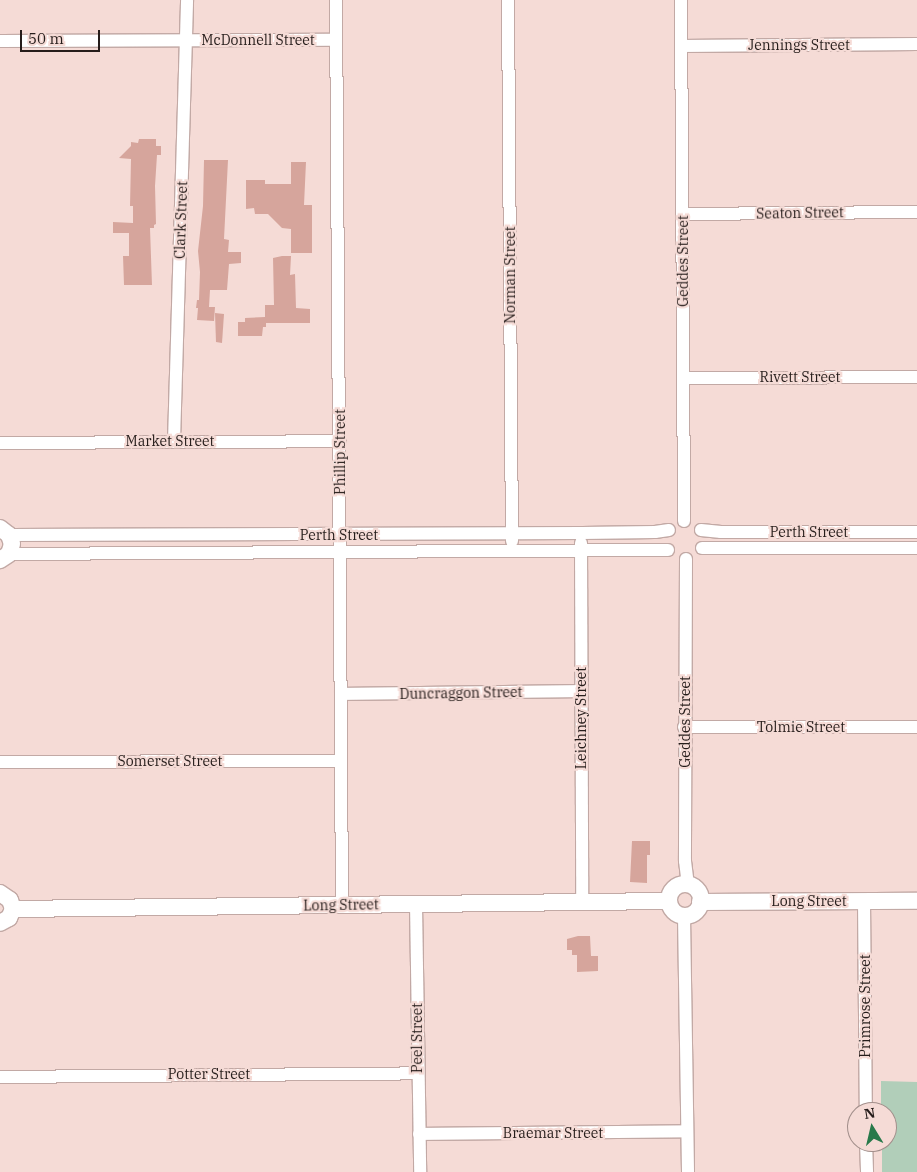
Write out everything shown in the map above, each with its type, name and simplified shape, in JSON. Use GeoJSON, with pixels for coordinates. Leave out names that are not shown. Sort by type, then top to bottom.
{"type":"FeatureCollection","features":[{"type":"Feature","properties":{"kind":"street","name":"Clark Street"},"geometry":{"type":"LineString","coordinates":[[174,441],[187,0]]}},
{"type":"Feature","properties":{"kind":"street","name":"Phillip Street"},"geometry":{"type":"LineString","coordinates":[[336,0],[341,694],[339,761],[342,905]]}},
{"type":"Feature","properties":{"kind":"street","name":"Norman Street"},"geometry":{"type":"LineString","coordinates":[[508,0],[512,551]]}},
{"type":"Feature","properties":{"kind":"street","name":"Geddes Street"},"geometry":{"type":"LineString","coordinates":[[681,0],[684,521]]}},
{"type":"Feature","properties":{"kind":"street","name":"McDonnell Street"},"geometry":{"type":"LineString","coordinates":[[0,41],[336,40]]}},
{"type":"Feature","properties":{"kind":"street","name":"Jennings Street"},"geometry":{"type":"LineString","coordinates":[[681,46],[917,44]]}},
{"type":"Feature","properties":{"kind":"street","name":"Seaton Street"},"geometry":{"type":"LineString","coordinates":[[683,214],[917,212]]}},
{"type":"Feature","properties":{"kind":"street","name":"Rivett Street"},"geometry":{"type":"LineString","coordinates":[[682,378],[917,377]]}},
{"type":"Feature","properties":{"kind":"street","name":"Market Street"},"geometry":{"type":"LineString","coordinates":[[0,443],[340,441]]}},
{"type":"Feature","properties":{"kind":"street"},"geometry":{"type":"LineString","coordinates":[[684,521],[693,523],[701,530],[704,541],[702,548],[697,555],[686,559],[675,557],[668,550],[665,539],[669,530],[675,524],[684,521]]}},
{"type":"Feature","properties":{"kind":"street","name":"Perth Street"},"geometry":{"type":"LineString","coordinates":[[5,531],[339,535],[582,534],[669,530]]}},
{"type":"Feature","properties":{"kind":"street","name":"Perth Street"},"geometry":{"type":"LineString","coordinates":[[701,530],[812,533],[917,532]]}},
{"type":"Feature","properties":{"kind":"street"},"geometry":{"type":"LineString","coordinates":[[4,557],[12,544],[5,531]]}},
{"type":"Feature","properties":{"kind":"street"},"geometry":{"type":"LineString","coordinates":[[812,533],[812,549]]}},
{"type":"Feature","properties":{"kind":"street","name":"Leichney Street"},"geometry":{"type":"LineString","coordinates":[[582,534],[582,903]]}},
{"type":"Feature","properties":{"kind":"street","name":"Perth Street"},"geometry":{"type":"LineString","coordinates":[[702,548],[917,548]]}},
{"type":"Feature","properties":{"kind":"street","name":"Perth Street"},"geometry":{"type":"LineString","coordinates":[[4,557],[339,550],[668,550]]}},
{"type":"Feature","properties":{"kind":"street","name":"Geddes Street"},"geometry":{"type":"LineString","coordinates":[[686,559],[684,727],[685,861],[688,884]]}},
{"type":"Feature","properties":{"kind":"street","name":"Duncraggon Street"},"geometry":{"type":"LineString","coordinates":[[341,694],[581,691]]}},
{"type":"Feature","properties":{"kind":"street","name":"Tolmie Street"},"geometry":{"type":"LineString","coordinates":[[684,727],[917,727]]}},
{"type":"Feature","properties":{"kind":"street","name":"Somerset Street"},"geometry":{"type":"LineString","coordinates":[[0,762],[339,761]]}},
{"type":"Feature","properties":{"kind":"street"},"geometry":{"type":"LineString","coordinates":[[681,884],[688,884],[698,891],[700,902],[696,911],[684,916],[672,910],[669,901],[673,889],[681,884]]}},
{"type":"Feature","properties":{"kind":"street"},"geometry":{"type":"LineString","coordinates":[[0,893],[10,900],[13,909],[9,918],[0,923]]}},
{"type":"Feature","properties":{"kind":"street","name":"Long Street"},"geometry":{"type":"LineString","coordinates":[[13,909],[669,901]]}},
{"type":"Feature","properties":{"kind":"street","name":"Primrose Street"},"geometry":{"type":"LineString","coordinates":[[864,901],[866,1102]]}},
{"type":"Feature","properties":{"kind":"street","name":"Long Street"},"geometry":{"type":"LineString","coordinates":[[700,902],[917,901]]}},
{"type":"Feature","properties":{"kind":"street","name":"Peel Street"},"geometry":{"type":"LineString","coordinates":[[416,904],[417,1073],[420,1172]]}},
{"type":"Feature","properties":{"kind":"street"},"geometry":{"type":"LineString","coordinates":[[684,916],[688,1172]]}},
{"type":"Feature","properties":{"kind":"street","name":"Potter Street"},"geometry":{"type":"LineString","coordinates":[[0,1076],[417,1073]]}},
{"type":"Feature","properties":{"kind":"street","name":"Braemar Street"},"geometry":{"type":"LineString","coordinates":[[419,1134],[687,1131]]}},
{"type":"Feature","properties":{"kind":"street"},"geometry":{"type":"LineString","coordinates":[[866,1152],[867,1172]]}},
{"type":"Feature","properties":{"kind":"green space"},"geometry":{"type":"Polygon","coordinates":[[[881,1081],[917,1082],[917,1172],[882,1172],[882,1152],[897,1152],[897,1102],[881,1102],[881,1081]]]}},
{"type":"Feature","properties":{"kind":"building"},"geometry":{"type":"Polygon","coordinates":[[[139,139],[156,139],[156,146],[161,146],[161,155],[157,155],[155,186],[156,224],[154,228],[150,228],[152,285],[124,285],[123,256],[129,256],[129,233],[113,233],[113,222],[133,223],[133,206],[130,206],[131,159],[119,158],[131,146],[131,142],[138,143],[139,139]]]}},
{"type":"Feature","properties":{"kind":"building"},"geometry":{"type":"Polygon","coordinates":[[[204,160],[228,160],[224,239],[229,240],[228,252],[241,252],[241,263],[229,264],[227,290],[210,290],[209,307],[215,307],[214,321],[197,320],[198,308],[196,308],[197,300],[199,300],[200,272],[198,251],[203,206],[204,160]]]}},
{"type":"Feature","properties":{"kind":"building"},"geometry":{"type":"Polygon","coordinates":[[[291,162],[306,162],[304,205],[312,205],[312,253],[291,253],[291,229],[282,228],[268,214],[255,214],[254,208],[246,209],[246,180],[265,180],[265,184],[291,184],[291,162]]]}},
{"type":"Feature","properties":{"kind":"building"},"geometry":{"type":"Polygon","coordinates":[[[291,256],[290,275],[295,274],[296,308],[310,309],[310,323],[266,323],[266,327],[263,327],[262,336],[238,336],[238,322],[245,322],[245,318],[265,317],[265,305],[274,305],[273,258],[291,256]]]}},
{"type":"Feature","properties":{"kind":"building"},"geometry":{"type":"Polygon","coordinates":[[[215,313],[224,314],[222,343],[216,342],[215,313]]]}},
{"type":"Feature","properties":{"kind":"building"},"geometry":{"type":"Polygon","coordinates":[[[632,841],[650,841],[650,855],[647,855],[647,883],[630,882],[632,841]]]}},
{"type":"Feature","properties":{"kind":"building"},"geometry":{"type":"Polygon","coordinates":[[[578,936],[590,936],[591,956],[598,956],[598,971],[577,972],[577,955],[572,955],[572,950],[567,950],[567,939],[578,936]]]}}]}
